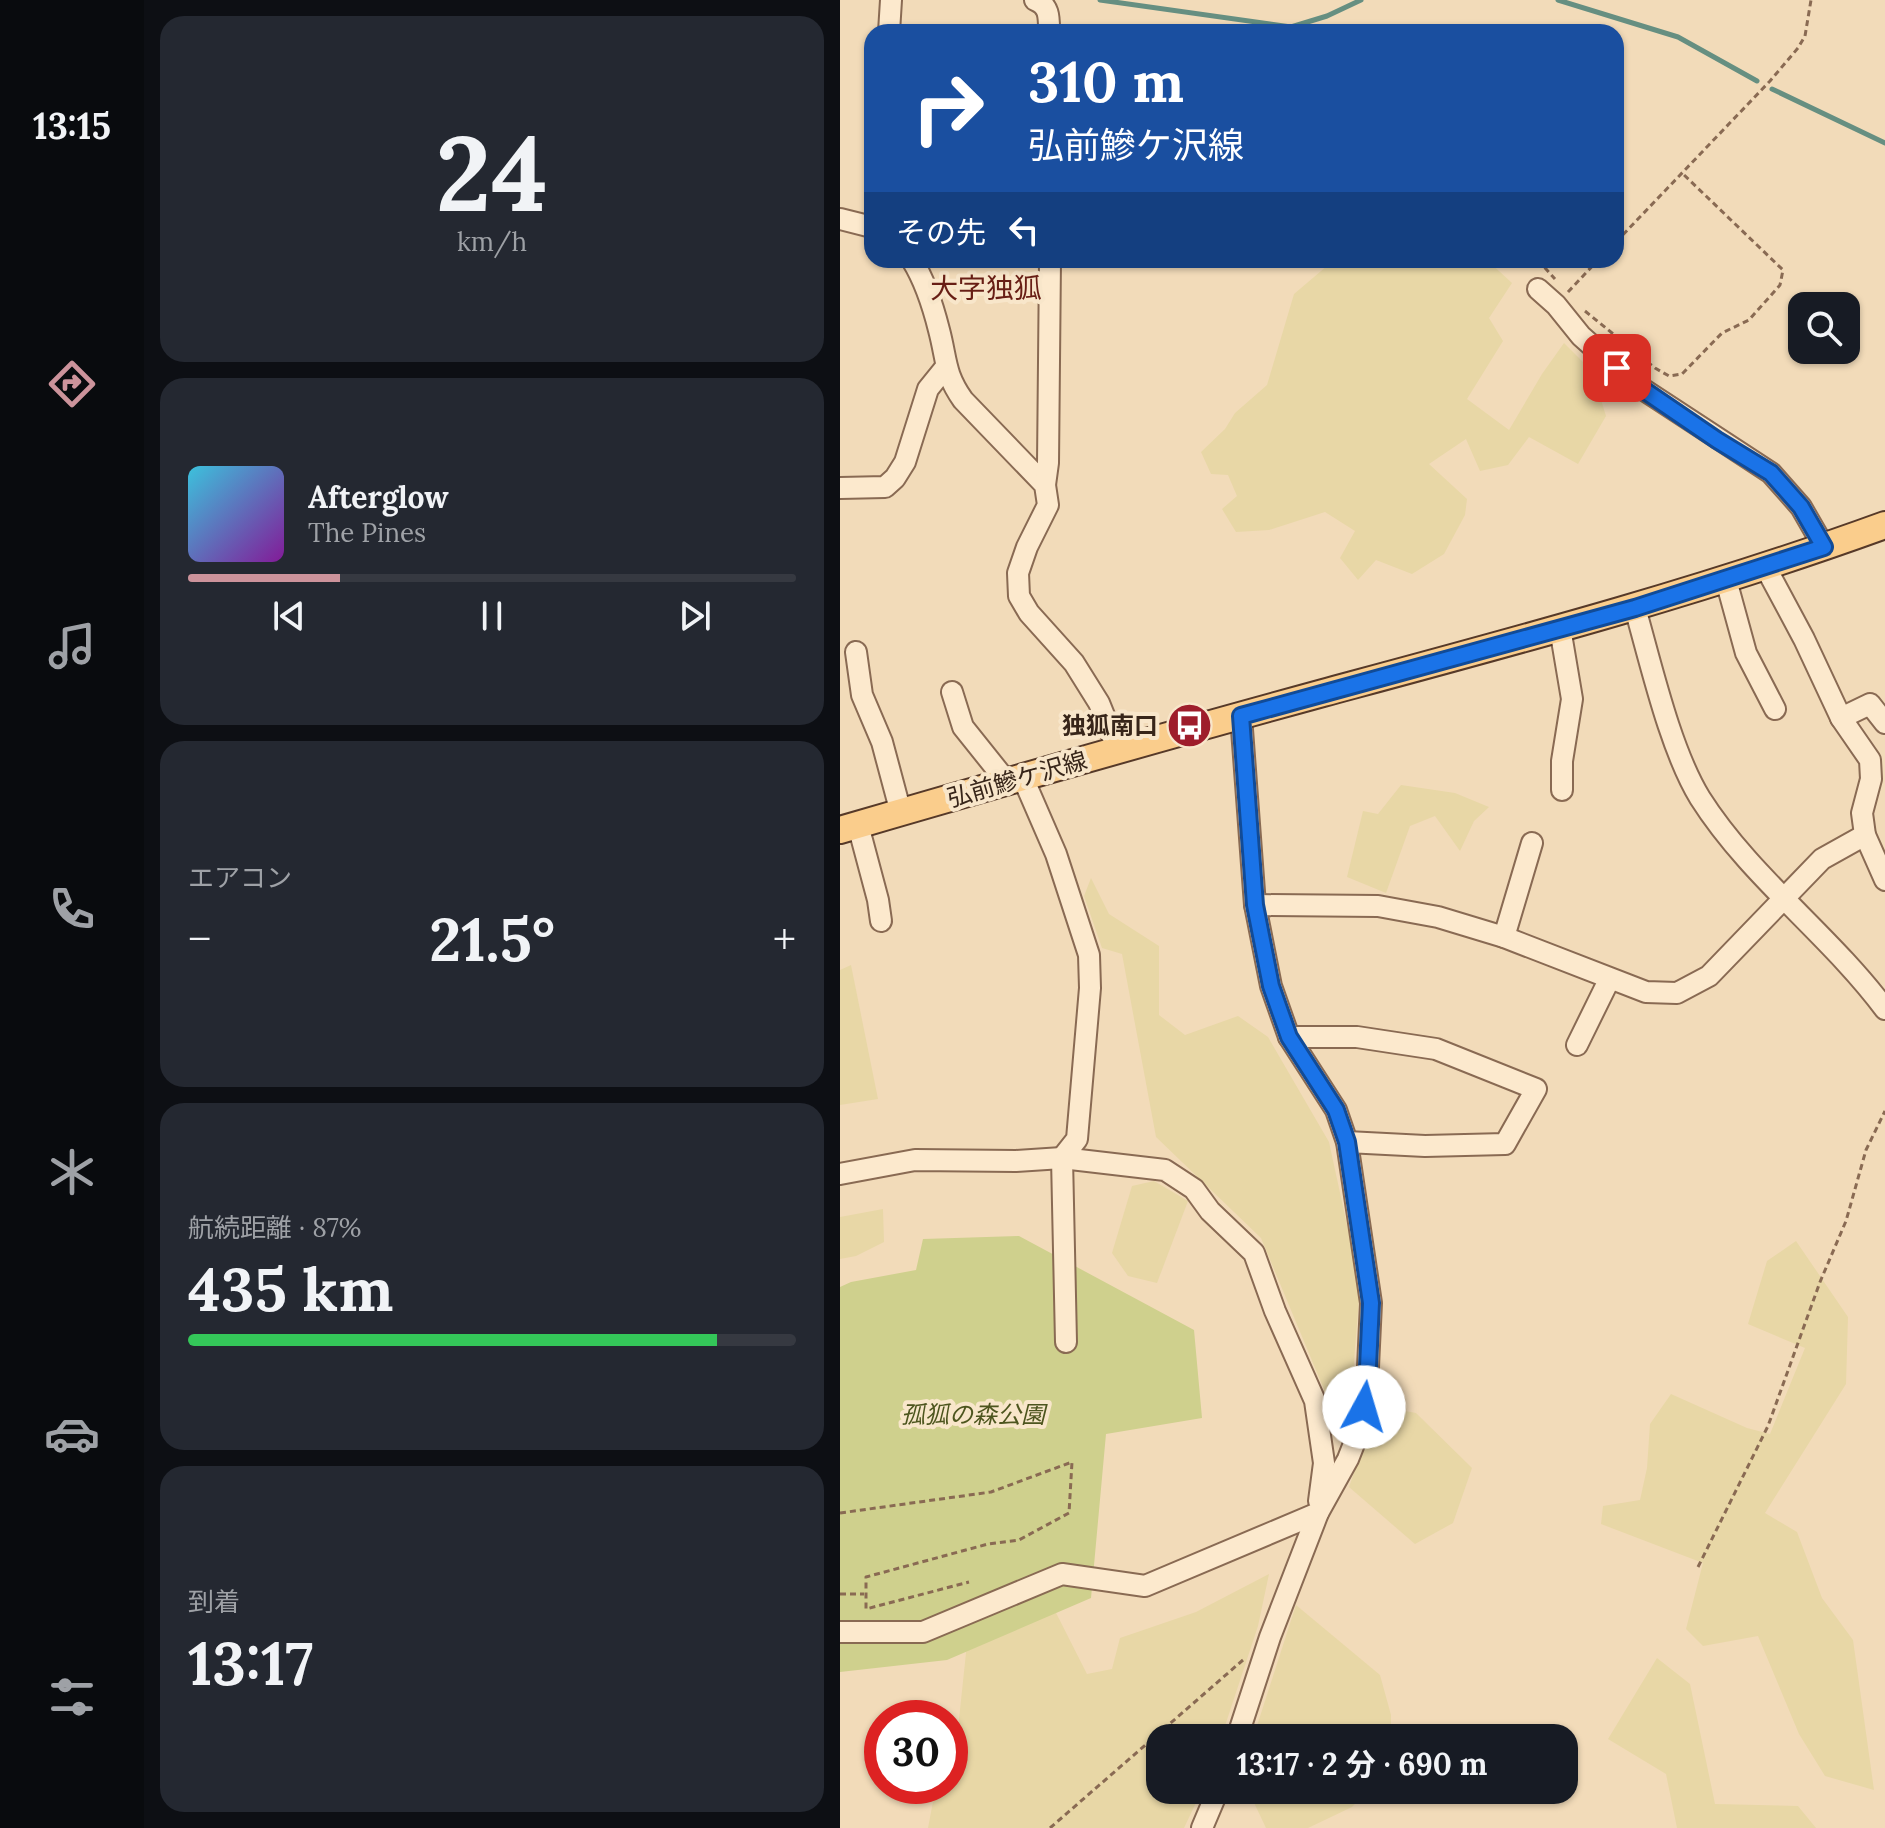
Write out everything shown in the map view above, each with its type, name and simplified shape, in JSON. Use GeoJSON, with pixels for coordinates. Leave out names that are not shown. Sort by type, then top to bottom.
{"type":"FeatureCollection","features":[{"type":"Feature","properties":{"kind":"main road","name":"弘前鰺ケ沢線"},"geometry":{"type":"LineString","coordinates":[[849,828],[1118,750],[1635,608],[1766,568],[1885,525]]}},
{"type":"Feature","properties":{"kind":"street"},"geometry":{"type":"LineString","coordinates":[[890,24],[891,0]]}},
{"type":"Feature","properties":{"kind":"street"},"geometry":{"type":"LineString","coordinates":[[1035,0],[1048,11],[1049,24]]}},
{"type":"Feature","properties":{"kind":"street"},"geometry":{"type":"LineString","coordinates":[[840,219],[864,225]]}},
{"type":"Feature","properties":{"kind":"street"},"geometry":{"type":"LineString","coordinates":[[917,268],[940,332],[945,368],[963,400],[1045,485]]}},
{"type":"Feature","properties":{"kind":"street"},"geometry":{"type":"LineString","coordinates":[[1050,268],[1048,463],[1045,485],[1048,505],[1018,573],[1019,596],[1029,613],[1074,663],[1099,703],[1118,750]]}},
{"type":"Feature","properties":{"kind":"street"},"geometry":{"type":"LineString","coordinates":[[1538,289],[1556,305],[1581,336],[1635,384],[1771,473],[1801,507],[1824,547]]}},
{"type":"Feature","properties":{"kind":"street"},"geometry":{"type":"LineString","coordinates":[[840,488],[885,487],[895,478],[905,462],[928,389],[945,368]]}},
{"type":"Feature","properties":{"kind":"street"},"geometry":{"type":"LineString","coordinates":[[1766,568],[1841,718],[1870,760],[1871,779],[1862,813],[1865,835],[1885,880]]}},
{"type":"Feature","properties":{"kind":"street"},"geometry":{"type":"LineString","coordinates":[[1726,580],[1746,653],[1775,709]]}},
{"type":"Feature","properties":{"kind":"street"},"geometry":{"type":"LineString","coordinates":[[1635,608],[1682,760],[1699,797],[1784,899],[1885,1009]]}},
{"type":"Feature","properties":{"kind":"street"},"geometry":{"type":"LineString","coordinates":[[1560,628],[1572,699],[1562,761],[1562,790]]}},
{"type":"Feature","properties":{"kind":"street"},"geometry":{"type":"LineString","coordinates":[[856,652],[862,695],[882,742],[901,813]]}},
{"type":"Feature","properties":{"kind":"street"},"geometry":{"type":"LineString","coordinates":[[952,692],[963,727],[1015,780],[1056,854],[1089,955],[1090,988],[1077,1139],[1062,1158],[1066,1342]]}},
{"type":"Feature","properties":{"kind":"street"},"geometry":{"type":"LineString","coordinates":[[1841,718],[1870,704],[1885,723]]}},
{"type":"Feature","properties":{"kind":"street"},"geometry":{"type":"LineString","coordinates":[[1241,716],[1255,905],[1271,986],[1289,1037],[1336,1110],[1347,1142],[1371,1303],[1367,1388],[1361,1426],[1318,1513],[1270,1637],[1242,1724]]}},
{"type":"Feature","properties":{"kind":"street"},"geometry":{"type":"LineString","coordinates":[[849,828],[878,900],[881,921]]}},
{"type":"Feature","properties":{"kind":"street"},"geometry":{"type":"LineString","coordinates":[[1255,905],[1378,906],[1438,917],[1504,937],[1646,992],[1677,993],[1709,976],[1822,859],[1865,835]]}},
{"type":"Feature","properties":{"kind":"street"},"geometry":{"type":"LineString","coordinates":[[1504,937],[1532,843]]}},
{"type":"Feature","properties":{"kind":"street"},"geometry":{"type":"LineString","coordinates":[[1577,1045],[1609,980]]}},
{"type":"Feature","properties":{"kind":"street"},"geometry":{"type":"LineString","coordinates":[[1289,1037],[1357,1037],[1436,1049],[1536,1089],[1505,1144],[1425,1146],[1347,1142]]}},
{"type":"Feature","properties":{"kind":"street"},"geometry":{"type":"LineString","coordinates":[[840,1174],[915,1160],[1062,1158],[1165,1170],[1194,1189],[1210,1211],[1254,1253],[1275,1311],[1315,1401],[1324,1463],[1318,1513]]}},
{"type":"Feature","properties":{"kind":"street"},"geometry":{"type":"LineString","coordinates":[[840,1632],[923,1632],[1062,1574],[1145,1586],[1318,1513]]}},
{"type":"Feature","properties":{"kind":"street"},"geometry":{"type":"LineString","coordinates":[[1202,1828],[1212,1804]]}},
{"type":"Feature","properties":{"kind":"path"},"geometry":{"type":"LineString","coordinates":[[1624,234],[1798,48],[1805,36],[1811,0]]}},
{"type":"Feature","properties":{"kind":"path"},"geometry":{"type":"LineString","coordinates":[[1578,303],[1669,376],[1682,374],[1722,333],[1749,320],[1780,285],[1783,270],[1682,173]]}},
{"type":"Feature","properties":{"kind":"path"},"geometry":{"type":"LineString","coordinates":[[1546,268],[1558,281]]}},
{"type":"Feature","properties":{"kind":"path"},"geometry":{"type":"LineString","coordinates":[[1556,305],[1591,268]]}},
{"type":"Feature","properties":{"kind":"path"},"geometry":{"type":"LineString","coordinates":[[1698,1567],[1768,1426],[1820,1282],[1846,1221],[1866,1150],[1885,1111]]}},
{"type":"Feature","properties":{"kind":"path"},"geometry":{"type":"LineString","coordinates":[[840,1513],[991,1492],[1072,1462],[1069,1513],[1019,1540],[988,1544],[866,1577],[866,1609],[969,1582]]}},
{"type":"Feature","properties":{"kind":"path"},"geometry":{"type":"LineString","coordinates":[[840,1594],[865,1594]]}},
{"type":"Feature","properties":{"kind":"path"},"geometry":{"type":"LineString","coordinates":[[1050,1828],[1270,1637]]}},
{"type":"Feature","properties":{"kind":"shaded area"},"geometry":{"type":"Polygon","coordinates":[[[1325,268],[1496,268],[1512,283],[1489,318],[1503,341],[1467,399],[1509,430],[1564,343],[1605,384],[1602,403],[1606,416],[1578,464],[1529,437],[1508,465],[1480,471],[1466,439],[1429,464],[1467,499],[1465,515],[1444,554],[1412,574],[1376,560],[1358,580],[1340,558],[1355,531],[1325,512],[1269,530],[1236,532],[1222,509],[1237,496],[1228,475],[1211,474],[1201,452],[1225,429],[1235,413],[1267,385],[1294,294],[1325,268]]]}},
{"type":"Feature","properties":{"kind":"shaded area"},"geometry":{"type":"Polygon","coordinates":[[[1401,785],[1455,793],[1489,807],[1474,821],[1460,851],[1435,816],[1410,826],[1386,893],[1347,877],[1363,811],[1378,814],[1401,785]]]}},
{"type":"Feature","properties":{"kind":"shaded area"},"geometry":{"type":"Polygon","coordinates":[[[1091,878],[1109,914],[1159,946],[1159,1015],[1185,1035],[1238,1016],[1268,1037],[1329,1142],[1360,1285],[1351,1401],[1333,1411],[1261,1238],[1156,1137],[1122,954],[1102,948],[1084,896],[1091,878]]]}},
{"type":"Feature","properties":{"kind":"shaded area"},"geometry":{"type":"Polygon","coordinates":[[[851,965],[878,1099],[840,1105],[840,970],[851,965]]]}},
{"type":"Feature","properties":{"kind":"shaded area"},"geometry":{"type":"Polygon","coordinates":[[[1154,1181],[1188,1201],[1157,1283],[1128,1276],[1112,1253],[1132,1186],[1154,1181]]]}},
{"type":"Feature","properties":{"kind":"shaded area"},"geometry":{"type":"Polygon","coordinates":[[[883,1209],[884,1242],[856,1256],[840,1259],[840,1217],[883,1209]]]}},
{"type":"Feature","properties":{"kind":"shaded area"},"geometry":{"type":"Polygon","coordinates":[[[1796,1241],[1848,1317],[1846,1384],[1765,1513],[1797,1532],[1822,1598],[1853,1640],[1874,1790],[1825,1776],[1799,1734],[1758,1636],[1703,1646],[1686,1629],[1703,1563],[1601,1524],[1603,1506],[1640,1500],[1647,1468],[1650,1424],[1671,1394],[1747,1428],[1770,1434],[1805,1348],[1748,1324],[1767,1261],[1796,1241]]]}},
{"type":"Feature","properties":{"kind":"shaded area"},"geometry":{"type":"Polygon","coordinates":[[[1377,1406],[1416,1413],[1472,1468],[1453,1523],[1415,1544],[1349,1487],[1377,1406]]]}},
{"type":"Feature","properties":{"kind":"shaded area"},"geometry":{"type":"Polygon","coordinates":[[[1269,1574],[1258,1626],[1226,1724],[1146,1724],[1146,1804],[1195,1804],[1184,1828],[928,1828],[933,1804],[968,1804],[968,1700],[961,1700],[968,1634],[1050,1601],[1087,1674],[1112,1669],[1120,1638],[1196,1612],[1269,1574]]]}},
{"type":"Feature","properties":{"kind":"shaded area"},"geometry":{"type":"Polygon","coordinates":[[[1296,1605],[1380,1675],[1391,1715],[1391,1724],[1258,1724],[1296,1605]]]}},
{"type":"Feature","properties":{"kind":"shaded area"},"geometry":{"type":"Polygon","coordinates":[[[1657,1658],[1690,1684],[1715,1804],[1798,1806],[1816,1828],[1677,1828],[1666,1774],[1608,1739],[1657,1658]]]}},
{"type":"Feature","properties":{"kind":"shaded area"},"geometry":{"type":"Polygon","coordinates":[[[1255,1804],[1355,1804],[1308,1828],[1266,1828],[1255,1804]]]}},
{"type":"Feature","properties":{"kind":"green space","name":"孤狐の森公園"},"geometry":{"type":"Polygon","coordinates":[[[1019,1236],[1194,1330],[1202,1418],[1106,1434],[1091,1598],[947,1660],[840,1672],[840,1287],[851,1282],[916,1270],[923,1239],[1019,1236]]]}},
{"type":"Feature","properties":{"kind":"waterway"},"geometry":{"type":"LineString","coordinates":[[1100,0],[1270,24]]}},
{"type":"Feature","properties":{"kind":"waterway"},"geometry":{"type":"LineString","coordinates":[[1301,24],[1361,0]]}},
{"type":"Feature","properties":{"kind":"waterway"},"geometry":{"type":"LineString","coordinates":[[1558,0],[1678,37],[1757,81]]}},
{"type":"Feature","properties":{"kind":"waterway"},"geometry":{"type":"LineString","coordinates":[[1772,89],[1885,143]]}},
{"type":"Feature","properties":{"kind":"place","name":"独狐南口"},"geometry":{"type":"Point","coordinates":[1189,725]}},
{"type":"Feature","properties":{"kind":"district","name":"大字独狐"},"geometry":{"type":"Point","coordinates":[986,288]}},
{"type":"Feature","properties":{"kind":"route"},"geometry":{"type":"LineString","coordinates":[[1364,1407],[1371,1303],[1347,1142],[1336,1110],[1289,1037],[1271,986],[1255,905],[1241,716],[1635,608],[1824,547],[1801,507],[1771,473],[1717,440],[1635,384],[1617,368]]}}]}
